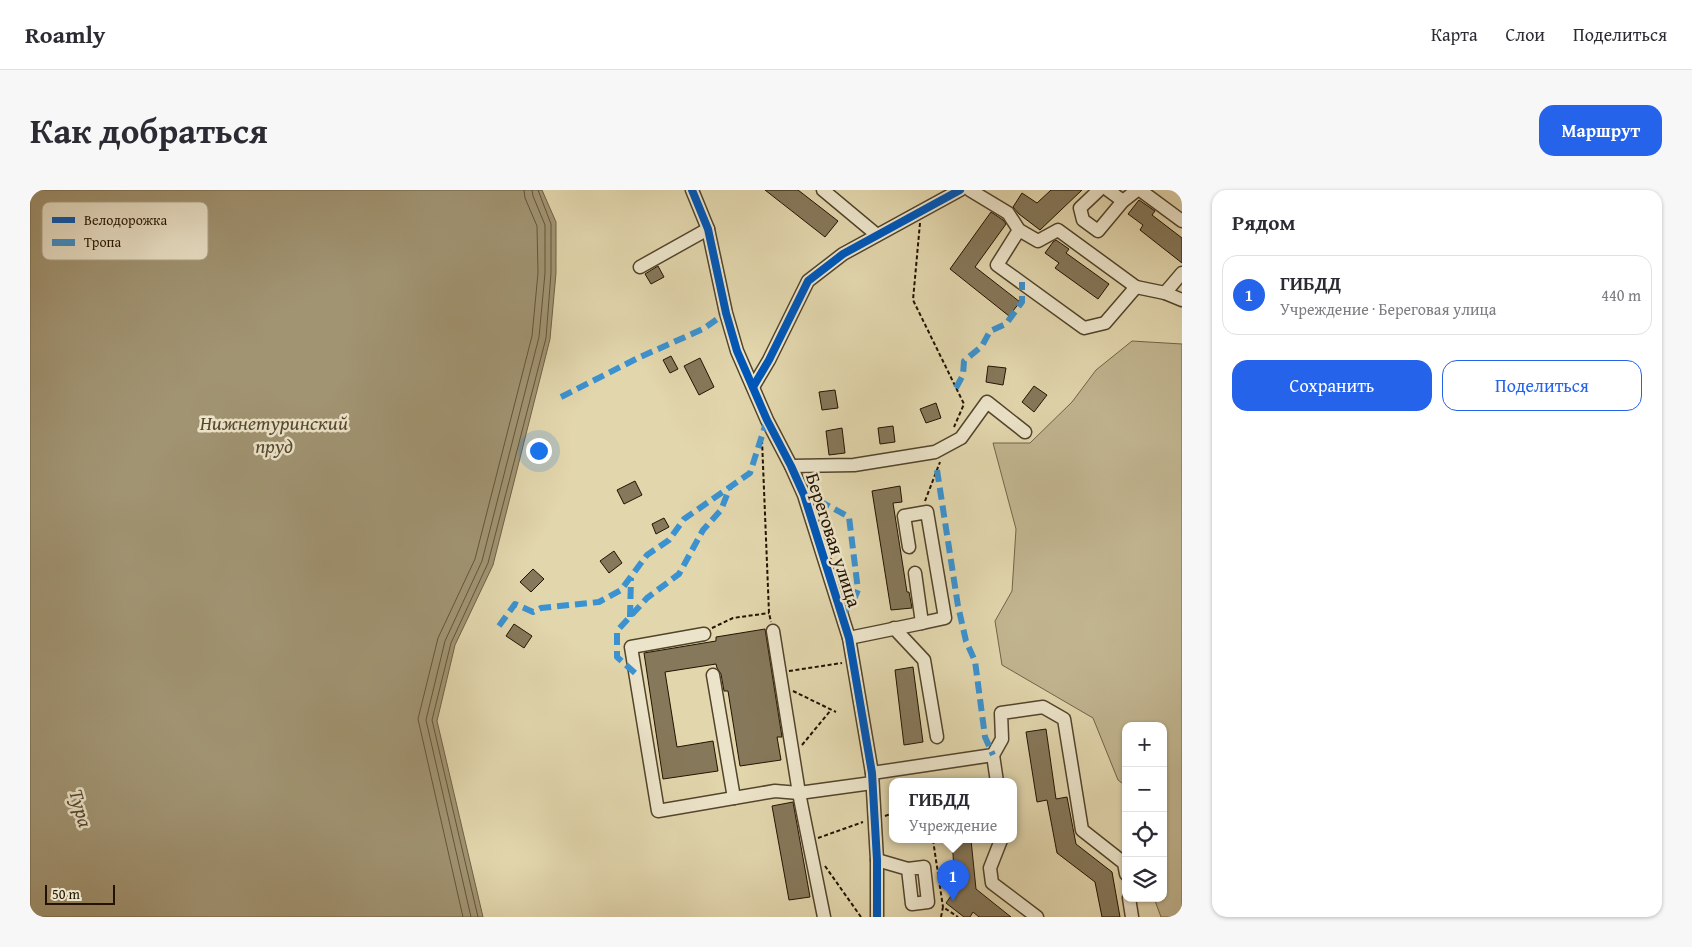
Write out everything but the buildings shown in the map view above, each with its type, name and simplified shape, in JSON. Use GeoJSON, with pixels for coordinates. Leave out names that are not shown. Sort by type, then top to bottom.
{"type":"FeatureCollection","features":[{"type":"Feature","properties":{"kind":"street","name":"Береговая улица"},"geometry":{"type":"LineString","coordinates":[[692,190],[708,229],[726,313],[737,351],[767,420],[804,495],[849,638],[872,778],[878,860],[877,917]]}},
{"type":"Feature","properties":{"kind":"street"},"geometry":{"type":"LineString","coordinates":[[822,190],[878,235]]}},
{"type":"Feature","properties":{"kind":"street"},"geometry":{"type":"LineString","coordinates":[[753,387],[770,360],[808,281],[843,254],[878,235],[943,194],[960,190]]}},
{"type":"Feature","properties":{"kind":"street"},"geometry":{"type":"LineString","coordinates":[[970,190],[1008,212],[1020,230],[1038,241],[1058,230],[1136,287],[1165,293],[1182,300]]}},
{"type":"Feature","properties":{"kind":"street"},"geometry":{"type":"LineString","coordinates":[[1099,190],[1080,208],[1083,220],[1098,231],[1123,201],[1138,190],[1182,221]]}},
{"type":"Feature","properties":{"kind":"street"},"geometry":{"type":"LineString","coordinates":[[1108,190],[1123,201]]}},
{"type":"Feature","properties":{"kind":"street"},"geometry":{"type":"LineString","coordinates":[[640,267],[708,229]]}},
{"type":"Feature","properties":{"kind":"street"},"geometry":{"type":"LineString","coordinates":[[1020,230],[996,265],[1084,328],[1106,324],[1136,287]]}},
{"type":"Feature","properties":{"kind":"street"},"geometry":{"type":"LineString","coordinates":[[1165,293],[1182,273]]}},
{"type":"Feature","properties":{"kind":"street"},"geometry":{"type":"LineString","coordinates":[[791,466],[854,465],[935,452],[961,438],[987,402],[1025,432]]}},
{"type":"Feature","properties":{"kind":"street"},"geometry":{"type":"LineString","coordinates":[[849,638],[945,618],[927,512],[904,516],[909,548]]}},
{"type":"Feature","properties":{"kind":"street"},"geometry":{"type":"LineString","coordinates":[[914,573],[922,623]]}},
{"type":"Feature","properties":{"kind":"street"},"geometry":{"type":"LineString","coordinates":[[894,628],[924,660],[936,737]]}},
{"type":"Feature","properties":{"kind":"street"},"geometry":{"type":"LineString","coordinates":[[773,631],[793,756],[824,917]]}},
{"type":"Feature","properties":{"kind":"street"},"geometry":{"type":"LineString","coordinates":[[704,634],[631,647],[658,811],[775,791],[800,793],[993,755]]}},
{"type":"Feature","properties":{"kind":"street"},"geometry":{"type":"LineString","coordinates":[[712,675],[734,798]]}},
{"type":"Feature","properties":{"kind":"street"},"geometry":{"type":"LineString","coordinates":[[996,778],[993,755],[1002,739],[1001,713],[1043,707],[1064,719],[1082,830],[1122,862]]}},
{"type":"Feature","properties":{"kind":"street"},"geometry":{"type":"LineString","coordinates":[[1000,843],[990,868],[992,883],[1038,917]]}},
{"type":"Feature","properties":{"kind":"street"},"geometry":{"type":"LineString","coordinates":[[878,860],[908,869]]}},
{"type":"Feature","properties":{"kind":"street"},"geometry":{"type":"LineString","coordinates":[[1130,902],[1132,917]]}},
{"type":"Feature","properties":{"kind":"path"},"geometry":{"type":"LineString","coordinates":[[920,216],[913,300],[964,404],[954,429]]}},
{"type":"Feature","properties":{"kind":"path"},"geometry":{"type":"LineString","coordinates":[[762,440],[769,613],[773,631]]}},
{"type":"Feature","properties":{"kind":"path"},"geometry":{"type":"LineString","coordinates":[[920,513],[940,462]]}},
{"type":"Feature","properties":{"kind":"path"},"geometry":{"type":"LineString","coordinates":[[704,634],[707,629],[716,627],[733,618],[769,613]]}},
{"type":"Feature","properties":{"kind":"path"},"geometry":{"type":"LineString","coordinates":[[782,686],[836,712]]}},
{"type":"Feature","properties":{"kind":"path"},"geometry":{"type":"LineString","coordinates":[[793,756],[831,710]]}},
{"type":"Feature","properties":{"kind":"path"},"geometry":{"type":"LineString","coordinates":[[809,842],[889,814]]}},
{"type":"Feature","properties":{"kind":"path"},"geometry":{"type":"LineString","coordinates":[[933,843],[943,907],[941,917]]}},
{"type":"Feature","properties":{"kind":"path"},"geometry":{"type":"LineString","coordinates":[[821,861],[861,917]]}},
{"type":"Feature","properties":{"kind":"path"},"geometry":{"type":"LineString","coordinates":[[943,907],[958,917]]}},
{"type":"Feature","properties":{"kind":"shaded area"},"geometry":{"type":"Polygon","coordinates":[[[1132,341],[1182,344],[1182,917],[1161,917],[1155,902],[1167,902],[1167,722],[1122,722],[1122,783],[1118,780],[1093,718],[1002,665],[995,621],[1012,591],[1016,529],[993,443],[1030,443],[1072,402],[1096,370],[1132,341]]]}},
{"type":"Feature","properties":{"kind":"water","name":"Нижнетуринский пруд"},"geometry":{"type":"Polygon","coordinates":[[[30,190],[542,190],[556,222],[556,273],[550,339],[493,565],[455,645],[437,721],[483,917],[30,917],[30,190]]]}},
{"type":"Feature","properties":{"kind":"marked path"},"geometry":{"type":"LineString","coordinates":[[956,388],[963,375],[964,361],[982,346],[990,331],[1006,324],[1022,302],[1022,282]]}},
{"type":"Feature","properties":{"kind":"marked path"},"geometry":{"type":"LineString","coordinates":[[561,397],[638,358],[703,329],[726,313]]}},
{"type":"Feature","properties":{"kind":"marked path"},"geometry":{"type":"LineString","coordinates":[[499,626],[515,604],[533,612],[541,608],[599,602],[621,590],[647,555],[669,540],[684,519],[750,473],[767,420]]}},
{"type":"Feature","properties":{"kind":"marked path"},"geometry":{"type":"LineString","coordinates":[[937,470],[958,606],[966,641],[975,661],[985,737],[993,755]]}},
{"type":"Feature","properties":{"kind":"marked path"},"geometry":{"type":"LineString","coordinates":[[635,673],[617,657],[617,631],[647,598],[679,574],[703,530],[721,510],[730,487]]}},
{"type":"Feature","properties":{"kind":"marked path"},"geometry":{"type":"LineString","coordinates":[[803,492],[849,517],[858,590],[851,606],[841,614]]}},
{"type":"Feature","properties":{"kind":"marked path"},"geometry":{"type":"LineString","coordinates":[[630,617],[631,578]]}},
{"type":"Feature","properties":{"kind":"cycle path"},"geometry":{"type":"LineString","coordinates":[[692,190],[708,229],[726,313],[737,351],[767,420],[804,495],[849,638],[872,773],[877,860],[877,917]]}},
{"type":"Feature","properties":{"kind":"cycle path"},"geometry":{"type":"LineString","coordinates":[[753,387],[769,360],[808,281],[843,254],[960,190]]}},
{"type":"Feature","properties":{"kind":"place","name":"ГИБДД"},"geometry":{"type":"Point","coordinates":[953,901]}},
{"type":"Feature","properties":{"kind":"water label","name":"Тура"},"geometry":{"type":"Point","coordinates":[81,808]}}]}
